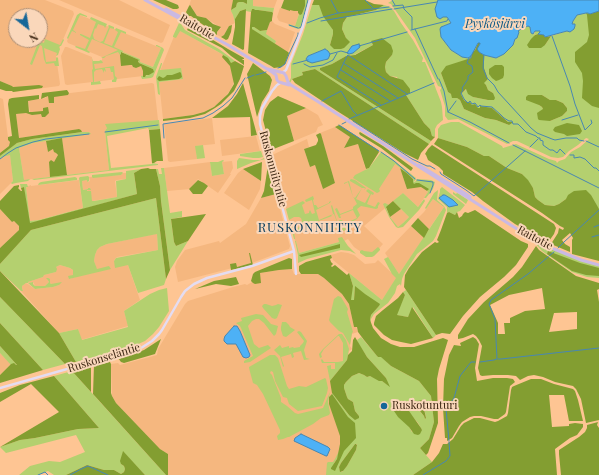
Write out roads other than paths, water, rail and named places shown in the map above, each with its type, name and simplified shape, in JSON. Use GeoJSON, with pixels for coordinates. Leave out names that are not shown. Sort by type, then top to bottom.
{"type":"FeatureCollection","features":[{"type":"Feature","properties":{"kind":"main road","name":"Raitotie"},"geometry":{"type":"LineString","coordinates":[[145,0],[208,32],[268,69],[274,74],[276,79]]}},
{"type":"Feature","properties":{"kind":"main road","name":"Raitotie"},"geometry":{"type":"LineString","coordinates":[[268,69],[281,73]]}},
{"type":"Feature","properties":{"kind":"main road"},"geometry":{"type":"LineString","coordinates":[[281,73],[285,74],[286,78],[285,82],[281,83],[276,79],[281,73]]}},
{"type":"Feature","properties":{"kind":"main road","name":"Raitotie"},"geometry":{"type":"LineString","coordinates":[[286,78],[293,86],[466,194],[476,203],[517,229],[570,255],[599,265]]}},
{"type":"Feature","properties":{"kind":"main road","name":"Raitotie"},"geometry":{"type":"LineString","coordinates":[[281,83],[293,86]]}},
{"type":"Feature","properties":{"kind":"street"},"geometry":{"type":"LineString","coordinates":[[281,73],[286,70],[310,0]]}},
{"type":"Feature","properties":{"kind":"street"},"geometry":{"type":"LineString","coordinates":[[286,78],[288,63]]}},
{"type":"Feature","properties":{"kind":"street","name":"Ruskonniityntie"},"geometry":{"type":"LineString","coordinates":[[272,91],[276,79]]}},
{"type":"Feature","properties":{"kind":"street","name":"Ruskonniityntie"},"geometry":{"type":"LineString","coordinates":[[281,83],[272,91],[262,108],[260,124],[294,251],[296,274]]}},
{"type":"Feature","properties":{"kind":"street","name":"Ruskonseläntie"},"geometry":{"type":"LineString","coordinates":[[0,388],[142,348],[159,334],[181,297],[194,284],[207,278],[252,266],[294,251]]}},
{"type":"Feature","properties":{"kind":"water","name":"Pyykösjärvi"},"geometry":{"type":"Polygon","coordinates":[[[438,0],[599,0],[599,11],[590,14],[586,13],[577,15],[572,24],[575,24],[574,29],[570,32],[567,31],[545,37],[544,35],[538,34],[540,31],[535,31],[533,34],[531,33],[530,27],[528,26],[523,28],[518,31],[517,38],[515,39],[513,45],[504,54],[496,58],[479,52],[477,49],[480,43],[478,43],[471,56],[468,58],[462,57],[451,50],[441,37],[441,27],[451,23],[447,17],[440,19],[437,17],[435,9],[438,0]]]}},
{"type":"Feature","properties":{"kind":"water"},"geometry":{"type":"Polygon","coordinates":[[[359,44],[360,47],[353,53],[347,53],[352,46],[359,44]]]}},
{"type":"Feature","properties":{"kind":"water"},"geometry":{"type":"Polygon","coordinates":[[[325,49],[330,54],[328,59],[312,63],[307,61],[306,59],[308,56],[325,49]]]}},
{"type":"Feature","properties":{"kind":"water"},"geometry":{"type":"Polygon","coordinates":[[[443,195],[453,200],[458,205],[449,207],[439,198],[443,195]]]}},
{"type":"Feature","properties":{"kind":"water"},"geometry":{"type":"Polygon","coordinates":[[[234,326],[237,326],[240,331],[250,355],[249,357],[243,357],[236,344],[227,344],[224,341],[225,336],[234,326]]]}},
{"type":"Feature","properties":{"kind":"water"},"geometry":{"type":"Polygon","coordinates":[[[301,434],[328,447],[330,449],[327,456],[294,441],[295,438],[301,434]]]}},
{"type":"Feature","properties":{"kind":"waterway"},"geometry":{"type":"LineString","coordinates":[[299,28],[301,27],[308,0]]}},
{"type":"Feature","properties":{"kind":"waterway"},"geometry":{"type":"LineString","coordinates":[[331,0],[338,13]]}},
{"type":"Feature","properties":{"kind":"waterway"},"geometry":{"type":"LineString","coordinates":[[365,0],[373,8]]}},
{"type":"Feature","properties":{"kind":"waterway"},"geometry":{"type":"LineString","coordinates":[[392,0],[395,5]]}},
{"type":"Feature","properties":{"kind":"waterway"},"geometry":{"type":"LineString","coordinates":[[394,9],[437,2]]}},
{"type":"Feature","properties":{"kind":"waterway"},"geometry":{"type":"LineString","coordinates":[[393,6],[403,5],[404,9],[412,17],[412,29]]}},
{"type":"Feature","properties":{"kind":"waterway"},"geometry":{"type":"LineString","coordinates":[[307,23],[338,13],[389,7]]}},
{"type":"Feature","properties":{"kind":"waterway"},"geometry":{"type":"LineString","coordinates":[[321,21],[392,9]]}},
{"type":"Feature","properties":{"kind":"waterway"},"geometry":{"type":"LineString","coordinates":[[411,30],[447,21],[448,19]]}},
{"type":"Feature","properties":{"kind":"waterway"},"geometry":{"type":"LineString","coordinates":[[289,25],[298,28]]}},
{"type":"Feature","properties":{"kind":"waterway"},"geometry":{"type":"LineString","coordinates":[[415,29],[438,79]]}},
{"type":"Feature","properties":{"kind":"waterway"},"geometry":{"type":"LineString","coordinates":[[359,46],[407,32]]}},
{"type":"Feature","properties":{"kind":"waterway"},"geometry":{"type":"LineString","coordinates":[[278,68],[285,64],[298,33]]}},
{"type":"Feature","properties":{"kind":"waterway"},"geometry":{"type":"LineString","coordinates":[[552,36],[585,130],[592,123],[591,120]]}},
{"type":"Feature","properties":{"kind":"waterway"},"geometry":{"type":"LineString","coordinates":[[330,54],[341,51],[348,53]]}},
{"type":"Feature","properties":{"kind":"waterway"},"geometry":{"type":"LineString","coordinates":[[304,64],[310,67],[323,65],[333,60],[337,53]]}},
{"type":"Feature","properties":{"kind":"waterway"},"geometry":{"type":"LineString","coordinates":[[381,105],[337,77],[348,55],[407,94]]}},
{"type":"Feature","properties":{"kind":"waterway"},"geometry":{"type":"LineString","coordinates":[[484,55],[483,68],[487,78],[531,128],[537,133],[555,140],[577,138],[584,141]]}},
{"type":"Feature","properties":{"kind":"waterway"},"geometry":{"type":"LineString","coordinates":[[471,56],[467,63],[472,66],[473,72],[468,76],[468,79],[462,88],[463,90],[461,93],[464,99],[468,103],[470,101],[472,104],[475,103],[478,107],[480,105],[492,107],[504,118],[512,121],[513,124],[518,124],[526,132],[540,138],[540,140],[543,141],[543,145],[550,150],[557,153],[560,149],[565,154]]}},
{"type":"Feature","properties":{"kind":"waterway"},"geometry":{"type":"LineString","coordinates":[[293,64],[308,60]]}},
{"type":"Feature","properties":{"kind":"waterway"},"geometry":{"type":"LineString","coordinates":[[343,63],[398,98]]}},
{"type":"Feature","properties":{"kind":"waterway"},"geometry":{"type":"LineString","coordinates":[[341,70],[390,101]]}},
{"type":"Feature","properties":{"kind":"waterway"},"geometry":{"type":"LineString","coordinates":[[256,75],[266,72]]}},
{"type":"Feature","properties":{"kind":"waterway"},"geometry":{"type":"LineString","coordinates":[[247,78],[254,75]]}},
{"type":"Feature","properties":{"kind":"waterway"},"geometry":{"type":"LineString","coordinates":[[164,138],[163,124],[203,118],[213,113],[232,98],[245,78]]}},
{"type":"Feature","properties":{"kind":"waterway"},"geometry":{"type":"LineString","coordinates":[[439,79],[444,91],[448,112],[509,143]]}},
{"type":"Feature","properties":{"kind":"waterway"},"geometry":{"type":"LineString","coordinates":[[349,119],[434,83]]}},
{"type":"Feature","properties":{"kind":"waterway"},"geometry":{"type":"LineString","coordinates":[[322,101],[341,91],[357,115]]}},
{"type":"Feature","properties":{"kind":"waterway"},"geometry":{"type":"LineString","coordinates":[[448,112],[456,101]]}},
{"type":"Feature","properties":{"kind":"waterway"},"geometry":{"type":"LineString","coordinates":[[562,120],[578,115]]}},
{"type":"Feature","properties":{"kind":"waterway"},"geometry":{"type":"LineString","coordinates":[[353,121],[412,159],[435,169]]}},
{"type":"Feature","properties":{"kind":"waterway"},"geometry":{"type":"LineString","coordinates":[[342,124],[346,122]]}},
{"type":"Feature","properties":{"kind":"waterway"},"geometry":{"type":"LineString","coordinates":[[105,132],[158,125]]}},
{"type":"Feature","properties":{"kind":"waterway"},"geometry":{"type":"LineString","coordinates":[[339,125],[379,151]]}},
{"type":"Feature","properties":{"kind":"waterway"},"geometry":{"type":"LineString","coordinates":[[0,159],[16,148],[33,142],[89,134]]}},
{"type":"Feature","properties":{"kind":"waterway"},"geometry":{"type":"LineString","coordinates":[[530,147],[538,139]]}},
{"type":"Feature","properties":{"kind":"waterway"},"geometry":{"type":"LineString","coordinates":[[586,141],[599,147]]}},
{"type":"Feature","properties":{"kind":"waterway"},"geometry":{"type":"LineString","coordinates":[[513,145],[599,188]]}},
{"type":"Feature","properties":{"kind":"waterway"},"geometry":{"type":"LineString","coordinates":[[440,172],[474,196],[525,151]]}},
{"type":"Feature","properties":{"kind":"waterway"},"geometry":{"type":"LineString","coordinates":[[381,152],[415,179]]}},
{"type":"Feature","properties":{"kind":"waterway"},"geometry":{"type":"LineString","coordinates":[[570,155],[574,155],[574,158],[580,157],[585,159],[599,171]]}},
{"type":"Feature","properties":{"kind":"waterway"},"geometry":{"type":"LineString","coordinates":[[417,180],[433,182],[430,193]]}},
{"type":"Feature","properties":{"kind":"waterway"},"geometry":{"type":"LineString","coordinates":[[558,248],[599,210]]}},
{"type":"Feature","properties":{"kind":"waterway"},"geometry":{"type":"LineString","coordinates":[[594,227],[599,225]]}},
{"type":"Feature","properties":{"kind":"waterway"},"geometry":{"type":"LineString","coordinates":[[592,237],[599,235]]}},
{"type":"Feature","properties":{"kind":"waterway"},"geometry":{"type":"LineString","coordinates":[[549,256],[554,252]]}},
{"type":"Feature","properties":{"kind":"waterway"},"geometry":{"type":"LineString","coordinates":[[480,362],[497,359],[495,319],[489,304],[491,300],[528,274],[548,257]]}},
{"type":"Feature","properties":{"kind":"waterway"},"geometry":{"type":"LineString","coordinates":[[498,359],[599,348]]}},
{"type":"Feature","properties":{"kind":"waterway"},"geometry":{"type":"LineString","coordinates":[[449,441],[446,409],[454,398],[460,376],[471,362],[475,362]]}},
{"type":"Feature","properties":{"kind":"waterway"},"geometry":{"type":"LineString","coordinates":[[423,475],[446,461],[450,456],[449,442]]}},
{"type":"Feature","properties":{"kind":"waterway"},"geometry":{"type":"LineString","coordinates":[[70,475],[88,466],[108,475]]}},
{"type":"Feature","properties":{"kind":"waterway"},"geometry":{"type":"LineString","coordinates":[[38,475],[45,472],[48,475]]}},
{"type":"Feature","properties":{"kind":"place","name":"Ruskotunturi"},"geometry":{"type":"Point","coordinates":[384,406]}},
{"type":"Feature","properties":{"kind":"district","name":"RUSKONNIITTY"},"geometry":{"type":"Point","coordinates":[310,228]}}]}
